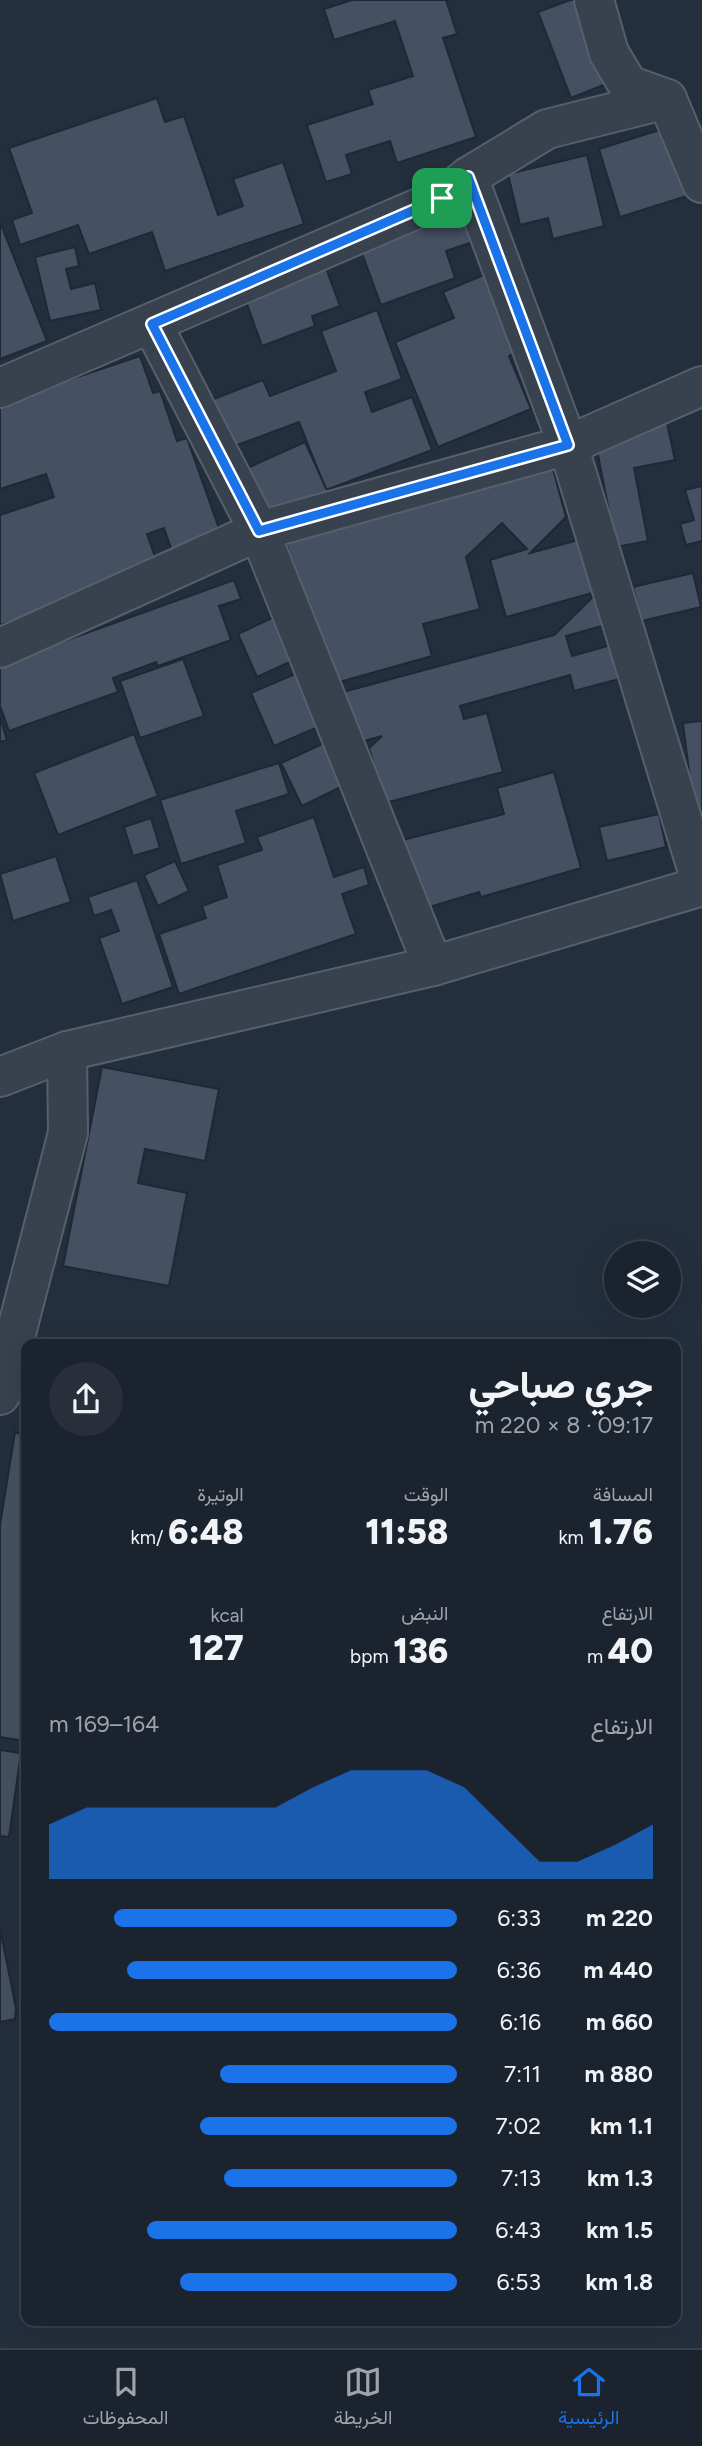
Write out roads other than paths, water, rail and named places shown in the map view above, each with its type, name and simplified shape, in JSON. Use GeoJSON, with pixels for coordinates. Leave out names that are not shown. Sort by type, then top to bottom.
{"type":"FeatureCollection","features":[{"type":"Feature","properties":{"kind":"street"},"geometry":{"type":"LineString","coordinates":[[594,0],[609,53],[628,86],[667,99],[702,183]]}},
{"type":"Feature","properties":{"kind":"street"},"geometry":{"type":"LineString","coordinates":[[0,388],[442,198],[468,177],[547,129],[667,99]]}},
{"type":"Feature","properties":{"kind":"street"},"geometry":{"type":"LineString","coordinates":[[2,1072],[67,1051],[433,966],[702,885],[568,445],[468,177]]}},
{"type":"Feature","properties":{"kind":"street"},"geometry":{"type":"LineString","coordinates":[[152,324],[259,531],[433,966]]}},
{"type":"Feature","properties":{"kind":"street"},"geometry":{"type":"LineString","coordinates":[[0,648],[259,531],[568,445],[702,386]]}},
{"type":"Feature","properties":{"kind":"street"},"geometry":{"type":"LineString","coordinates":[[0,1395],[7,1344],[68,1133],[67,1051]]}}]}
